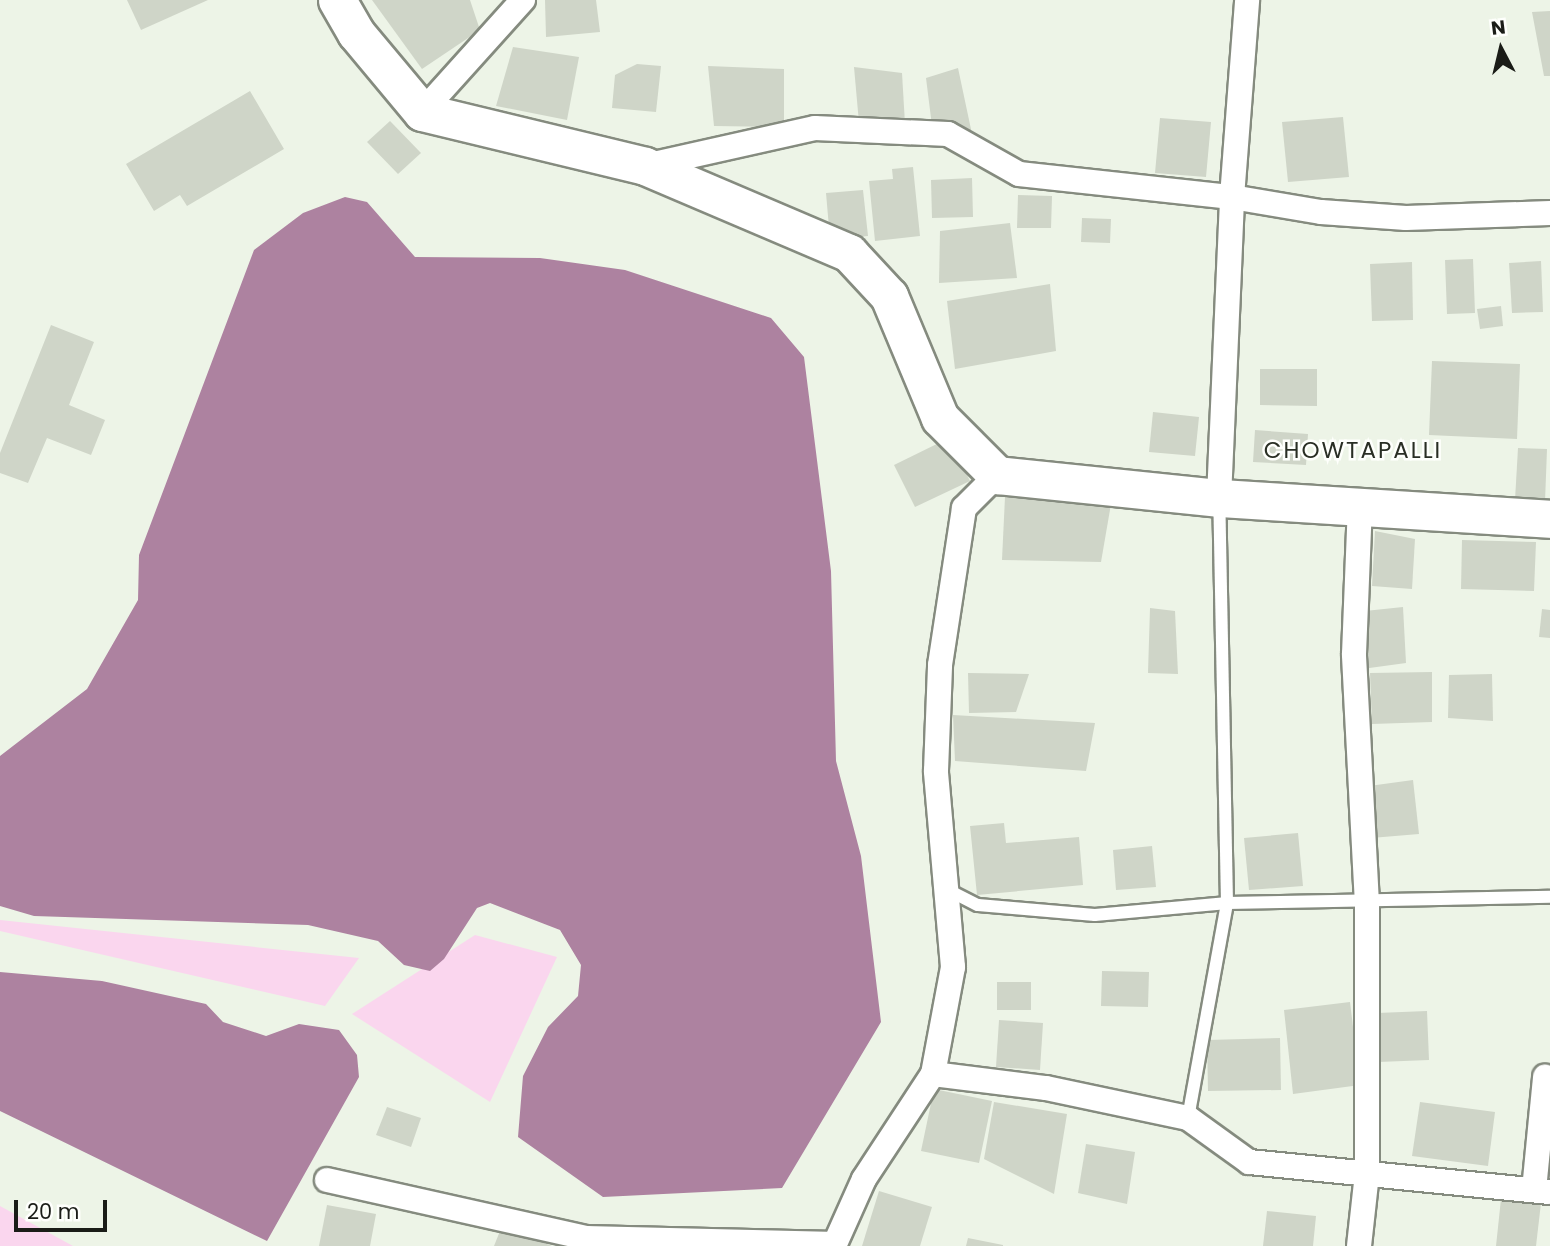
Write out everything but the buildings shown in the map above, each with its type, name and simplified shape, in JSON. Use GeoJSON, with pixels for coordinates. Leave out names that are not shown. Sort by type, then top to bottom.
{"type":"FeatureCollection","features":[{"type":"Feature","properties":{"kind":"main road"},"geometry":{"type":"LineString","coordinates":[[337,0],[370,52],[422,112],[645,166],[849,253],[867,268],[889,296],[940,418],[997,475],[1219,498],[1550,519]]}},
{"type":"Feature","properties":{"kind":"street"},"geometry":{"type":"LineString","coordinates":[[422,112],[523,0]]}},
{"type":"Feature","properties":{"kind":"street"},"geometry":{"type":"LineString","coordinates":[[1219,498],[1232,197],[1247,0]]}},
{"type":"Feature","properties":{"kind":"street"},"geometry":{"type":"LineString","coordinates":[[645,166],[815,128],[948,134],[1019,174],[1232,197],[1321,212],[1406,218],[1550,213]]}},
{"type":"Feature","properties":{"kind":"street"},"geometry":{"type":"LineString","coordinates":[[327,1180],[586,1242],[835,1245],[864,1179],[933,1074],[953,967],[950,891],[936,771],[940,665],[964,508],[997,475]]}},
{"type":"Feature","properties":{"kind":"street"},"geometry":{"type":"LineString","coordinates":[[1359,1246],[1367,1174],[1367,904],[1354,654],[1360,506]]}},
{"type":"Feature","properties":{"kind":"street"},"geometry":{"type":"LineString","coordinates":[[933,1074],[1046,1088],[1188,1118],[1249,1162],[1542,1191],[1545,1077]]}},
{"type":"Feature","properties":{"kind":"lane"},"geometry":{"type":"LineString","coordinates":[[1188,1118],[1227,903],[1219,498]]}},
{"type":"Feature","properties":{"kind":"lane"},"geometry":{"type":"LineString","coordinates":[[950,891],[978,905],[1096,915],[1227,903],[1367,904],[1550,897]]}},
{"type":"Feature","properties":{"kind":"shaded area"},"geometry":{"type":"Polygon","coordinates":[[[345,197],[367,202],[415,257],[540,258],[625,270],[771,318],[804,357],[831,571],[836,761],[861,856],[881,1022],[782,1188],[603,1197],[518,1137],[523,1076],[548,1027],[578,996],[581,965],[560,930],[490,903],[477,908],[444,959],[430,971],[404,965],[378,941],[308,925],[34,916],[0,906],[0,756],[87,689],[138,600],[139,555],[254,250],[303,213],[345,197]]]}},
{"type":"Feature","properties":{"kind":"shaded area"},"geometry":{"type":"Polygon","coordinates":[[[0,920],[359,958],[325,1006],[0,931],[0,920]]]}},
{"type":"Feature","properties":{"kind":"shaded area"},"geometry":{"type":"Polygon","coordinates":[[[475,935],[557,957],[490,1102],[352,1014],[475,935]]]}},
{"type":"Feature","properties":{"kind":"shaded area"},"geometry":{"type":"Polygon","coordinates":[[[0,972],[102,981],[206,1004],[223,1022],[266,1036],[299,1024],[339,1030],[357,1055],[359,1077],[267,1241],[0,1111],[0,972]]]}},
{"type":"Feature","properties":{"kind":"shaded area"},"geometry":{"type":"Polygon","coordinates":[[[0,1206],[73,1246],[0,1246],[0,1206]]]}},
{"type":"Feature","properties":{"kind":"district","name":"CHOWTAPALLI"},"geometry":{"type":"Point","coordinates":[1353,450]}}]}
